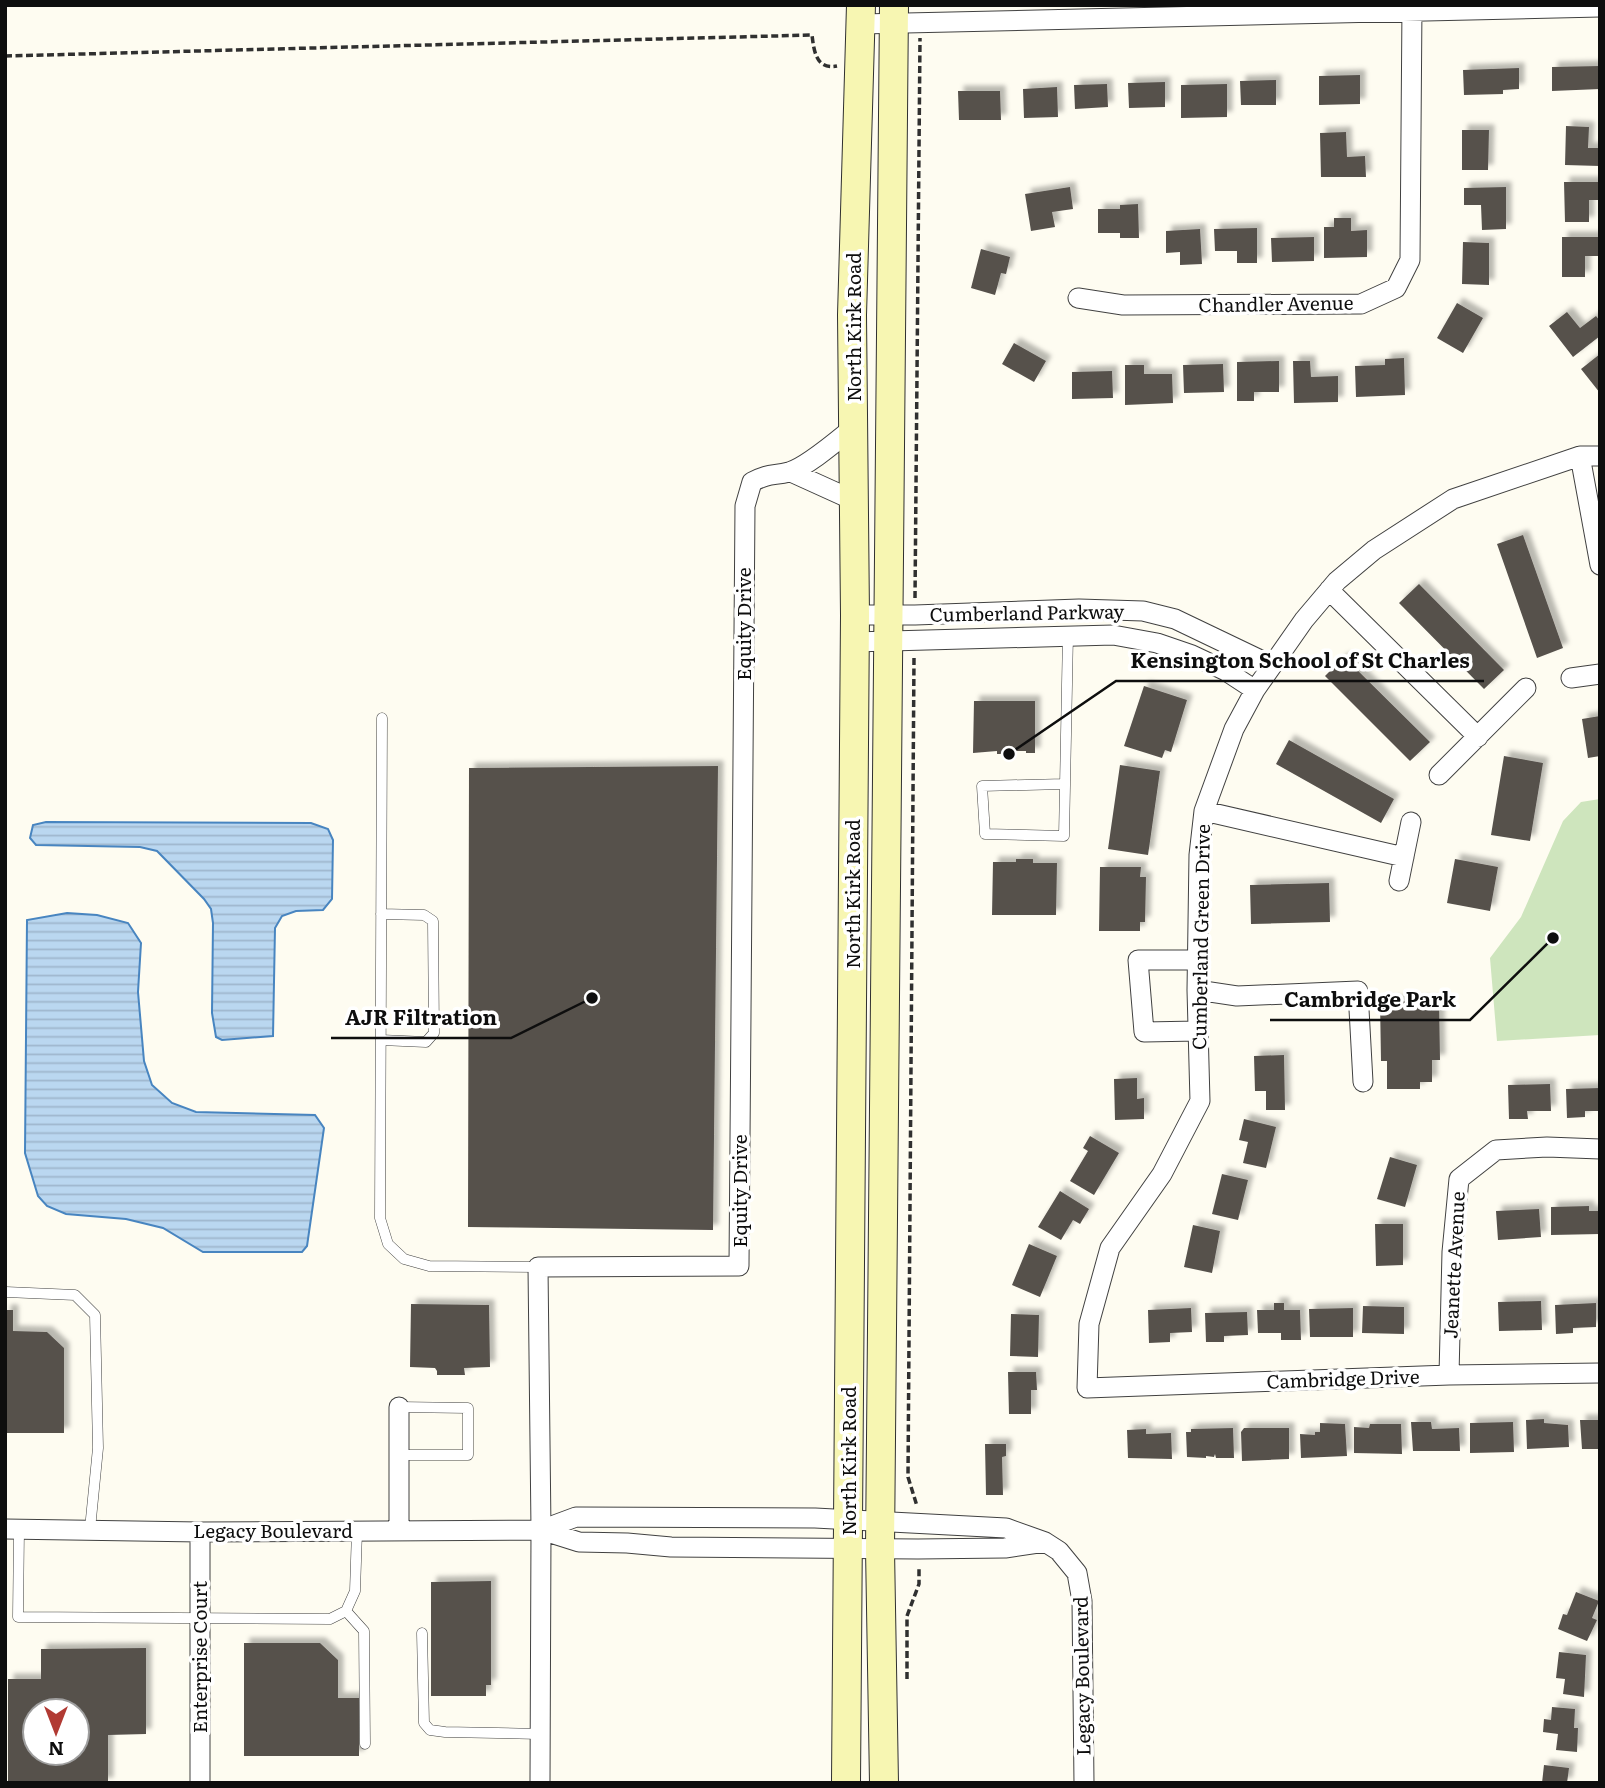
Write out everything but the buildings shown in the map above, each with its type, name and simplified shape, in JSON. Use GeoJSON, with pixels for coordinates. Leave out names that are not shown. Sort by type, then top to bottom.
{"type":"FeatureCollection","features":[{"type":"Feature","properties":{"kind":"main road","name":"North Kirk Road"},"geometry":{"type":"LineString","coordinates":[[846,1783],[855,501],[852,315],[861,15]]}},
{"type":"Feature","properties":{"kind":"main road","name":"North Kirk Road"},"geometry":{"type":"LineString","coordinates":[[884,1783],[881,1536],[902,628],[902,18]]}},
{"type":"Feature","properties":{"kind":"street"},"geometry":{"type":"LineString","coordinates":[[861,15],[902,18],[1127,12],[1600,7]]}},
{"type":"Feature","properties":{"kind":"street","name":"Chandler Avenue"},"geometry":{"type":"LineString","coordinates":[[1078,298],[1123,306],[1361,304],[1396,288],[1410,260],[1412,9]]}},
{"type":"Feature","properties":{"kind":"street","name":"Equity Drive"},"geometry":{"type":"LineString","coordinates":[[538,1266],[739,1266],[745,506],[752,482],[768,474],[791,472],[854,427]]}},
{"type":"Feature","properties":{"kind":"street"},"geometry":{"type":"LineString","coordinates":[[1590,456],[1600,565]]}},
{"type":"Feature","properties":{"kind":"street","name":"Cumberland Green Drive"},"geometry":{"type":"LineString","coordinates":[[1087,1388],[1089,1324],[1110,1248],[1162,1174],[1200,1101],[1197,990],[1199,855],[1204,811],[1234,729],[1255,690],[1304,620],[1329,590],[1374,550],[1453,499],[1590,456]]}},
{"type":"Feature","properties":{"kind":"street"},"geometry":{"type":"LineString","coordinates":[[791,472],[855,501]]}},
{"type":"Feature","properties":{"kind":"street"},"geometry":{"type":"LineString","coordinates":[[1329,590],[1478,737]]}},
{"type":"Feature","properties":{"kind":"street","name":"Cumberland Parkway"},"geometry":{"type":"LineString","coordinates":[[902,628],[1079,609],[1143,611],[1175,619],[1271,665]]}},
{"type":"Feature","properties":{"kind":"street","name":"Cumberland Parkway"},"geometry":{"type":"LineString","coordinates":[[854,628],[1113,635],[1157,643],[1226,671],[1255,690]]}},
{"type":"Feature","properties":{"kind":"street"},"geometry":{"type":"LineString","coordinates":[[1571,678],[1600,674]]}},
{"type":"Feature","properties":{"kind":"street"},"geometry":{"type":"LineString","coordinates":[[1439,775],[1526,688]]}},
{"type":"Feature","properties":{"kind":"street"},"geometry":{"type":"LineString","coordinates":[[1204,811],[1404,857]]}},
{"type":"Feature","properties":{"kind":"street"},"geometry":{"type":"LineString","coordinates":[[1399,881],[1411,822]]}},
{"type":"Feature","properties":{"kind":"street"},"geometry":{"type":"LineString","coordinates":[[1198,960],[1138,960],[1144,1032],[1198,1031]]}},
{"type":"Feature","properties":{"kind":"street"},"geometry":{"type":"LineString","coordinates":[[1197,990],[1237,996],[1358,991],[1363,1082]]}},
{"type":"Feature","properties":{"kind":"street","name":"Jeanette Avenue"},"geometry":{"type":"LineString","coordinates":[[1449,1376],[1452,1252],[1458,1179],[1496,1150],[1547,1147],[1600,1149]]}},
{"type":"Feature","properties":{"kind":"street"},"geometry":{"type":"LineString","coordinates":[[538,1266],[540,1783]]}},
{"type":"Feature","properties":{"kind":"street","name":"Cambridge Drive"},"geometry":{"type":"LineString","coordinates":[[1087,1388],[1600,1373]]}},
{"type":"Feature","properties":{"kind":"street"},"geometry":{"type":"LineString","coordinates":[[399,1407],[399,1531]]}},
{"type":"Feature","properties":{"kind":"street","name":"Legacy Boulevard"},"geometry":{"type":"LineString","coordinates":[[541,1530],[576,1517],[849,1520],[881,1536],[918,1549],[1005,1548],[1045,1542]]}},
{"type":"Feature","properties":{"kind":"street","name":"Legacy Boulevard"},"geometry":{"type":"LineString","coordinates":[[12,1528],[200,1532],[541,1530],[579,1542],[671,1547],[849,1549],[918,1525],[1006,1528],[1045,1542],[1059,1551],[1077,1573],[1082,1601],[1084,1783]]}},
{"type":"Feature","properties":{"kind":"street","name":"Enterprise Court"},"geometry":{"type":"LineString","coordinates":[[200,1532],[200,1783]]}},
{"type":"Feature","properties":{"kind":"lane"},"geometry":{"type":"LineString","coordinates":[[1065,784],[982,786],[985,834],[1064,836],[1068,634]]}},
{"type":"Feature","properties":{"kind":"lane"},"geometry":{"type":"LineString","coordinates":[[382,718],[380,1218],[388,1244],[404,1259],[429,1266],[538,1266]]}},
{"type":"Feature","properties":{"kind":"lane"},"geometry":{"type":"LineString","coordinates":[[381,914],[424,915],[433,921],[434,1033],[426,1042],[381,1040]]}},
{"type":"Feature","properties":{"kind":"lane"},"geometry":{"type":"LineString","coordinates":[[6,1292],[75,1295],[95,1315],[98,1448],[90,1529]]}},
{"type":"Feature","properties":{"kind":"lane"},"geometry":{"type":"LineString","coordinates":[[399,1407],[468,1408],[468,1455],[399,1455]]}},
{"type":"Feature","properties":{"kind":"lane"},"geometry":{"type":"LineString","coordinates":[[12,1528],[18,1617],[330,1619],[346,1611],[355,1591],[357,1531]]}},
{"type":"Feature","properties":{"kind":"lane"},"geometry":{"type":"LineString","coordinates":[[346,1611],[364,1631],[365,1744]]}},
{"type":"Feature","properties":{"kind":"lane"},"geometry":{"type":"LineString","coordinates":[[422,1633],[424,1723],[430,1730],[540,1734]]}},
{"type":"Feature","properties":{"kind":"path"},"geometry":{"type":"LineString","coordinates":[[902,18],[902,628],[908,1477],[917,1509],[918,1525]]}},
{"type":"Feature","properties":{"kind":"path"},"geometry":{"type":"LineString","coordinates":[[5,56],[812,35],[815,55],[819,62],[831,67],[839,64]]}},
{"type":"Feature","properties":{"kind":"path"},"geometry":{"type":"LineString","coordinates":[[906,1685],[907,1616],[919,1584],[918,1549]]}},
{"type":"Feature","properties":{"kind":"green space"},"geometry":{"type":"Polygon","coordinates":[[[1600,799],[1600,1035],[1497,1041],[1490,958],[1521,917],[1563,821],[1581,802],[1600,799]]]}},
{"type":"Feature","properties":{"kind":"water"},"geometry":{"type":"Polygon","coordinates":[[[46,822],[311,823],[328,829],[333,840],[332,899],[323,910],[296,911],[282,916],[275,928],[273,1036],[222,1040],[216,1037],[212,1013],[211,909],[157,851],[140,847],[36,845],[30,838],[33,825],[46,822]]]}},
{"type":"Feature","properties":{"kind":"water"},"geometry":{"type":"Polygon","coordinates":[[[67,913],[97,915],[128,923],[141,943],[138,992],[144,1061],[152,1085],[172,1103],[196,1112],[315,1115],[324,1128],[307,1246],[302,1252],[203,1252],[163,1228],[126,1219],[66,1214],[47,1206],[38,1196],[25,1153],[27,920],[67,913]]]}},
{"type":"Feature","properties":{"kind":"place","name":"Kensington School of St Charles"},"geometry":{"type":"Point","coordinates":[1009,754]}},
{"type":"Feature","properties":{"kind":"place","name":"Cambridge Park"},"geometry":{"type":"Point","coordinates":[1553,938]}},
{"type":"Feature","properties":{"kind":"place","name":"AJR Filtration"},"geometry":{"type":"Point","coordinates":[592,998]}}]}
